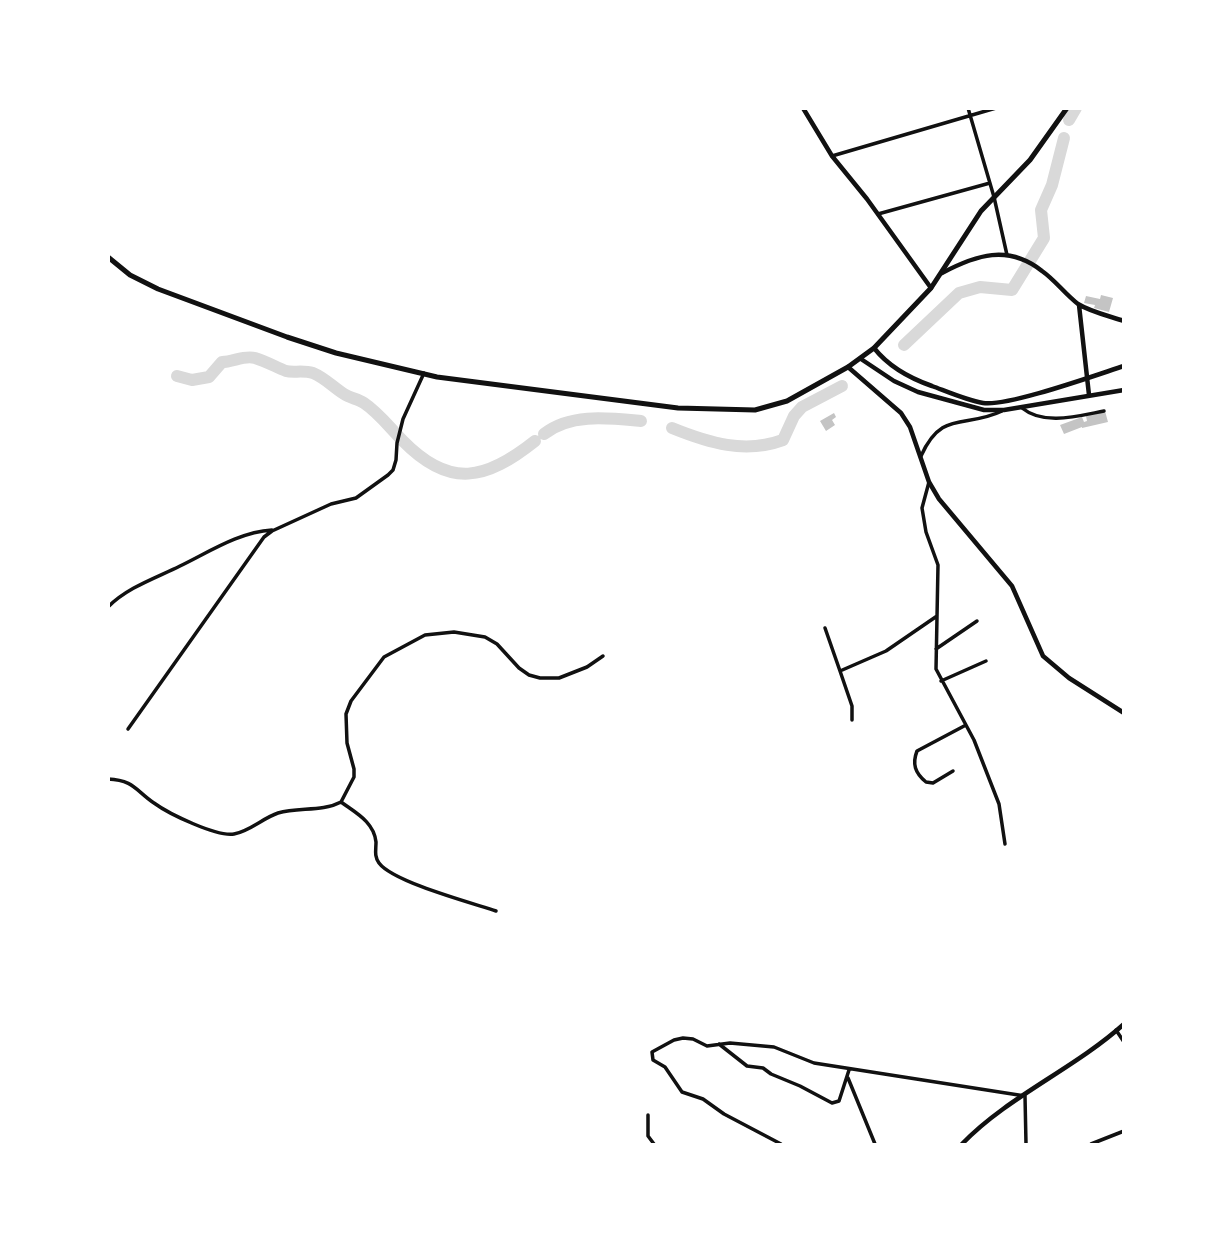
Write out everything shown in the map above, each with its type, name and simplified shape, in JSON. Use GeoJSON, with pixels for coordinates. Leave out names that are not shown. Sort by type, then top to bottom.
{"type":"FeatureCollection","features":[{"type":"Feature","properties":{"kind":"main road"},"geometry":{"type":"LineString","coordinates":[[108,257],[130,275],[158,289],[265,330],[336,353],[424,373],[678,408],[755,410],[787,401],[848,367],[874,348],[931,288],[981,211],[1030,160],[1067,108]]}},
{"type":"Feature","properties":{"kind":"street"},"geometry":{"type":"LineString","coordinates":[[803,108],[832,156],[931,288]]}},
{"type":"Feature","properties":{"kind":"street"},"geometry":{"type":"LineString","coordinates":[[968,108],[994,197],[1007,256]]}},
{"type":"Feature","properties":{"kind":"street"},"geometry":{"type":"LineString","coordinates":[[832,156],[996,108]]}},
{"type":"Feature","properties":{"kind":"street"},"geometry":{"type":"LineString","coordinates":[[878,214],[990,183]]}},
{"type":"Feature","properties":{"kind":"street"},"geometry":{"type":"LineString","coordinates":[[939,274],[980,255],[1007,256],[1030,262],[1045,272],[1079,305],[1124,321]]}},
{"type":"Feature","properties":{"kind":"street"},"geometry":{"type":"LineString","coordinates":[[1079,305],[1088,395]]}},
{"type":"Feature","properties":{"kind":"street"},"geometry":{"type":"LineString","coordinates":[[874,348],[881,357],[908,377],[984,403],[1000,402],[1124,366]]}},
{"type":"Feature","properties":{"kind":"street"},"geometry":{"type":"LineString","coordinates":[[861,359],[894,381],[918,392],[984,410],[1004,410]]}},
{"type":"Feature","properties":{"kind":"street"},"geometry":{"type":"LineString","coordinates":[[848,367],[901,413],[910,427],[929,482],[939,499],[1012,586],[1043,656],[1069,678],[1124,713]]}},
{"type":"Feature","properties":{"kind":"street"},"geometry":{"type":"LineString","coordinates":[[128,729],[264,537],[331,504],[356,498],[383,481],[393,470],[403,419],[424,373]]}},
{"type":"Feature","properties":{"kind":"street"},"geometry":{"type":"LineString","coordinates":[[921,456],[930,437],[945,425],[988,418],[1020,406],[1124,390]]}},
{"type":"Feature","properties":{"kind":"street"},"geometry":{"type":"LineString","coordinates":[[1020,406],[1028,413],[1067,419],[1104,411]]}},
{"type":"Feature","properties":{"kind":"street"},"geometry":{"type":"LineString","coordinates":[[929,482],[922,508],[926,532],[938,565],[936,669],[975,740],[999,804],[1005,844]]}},
{"type":"Feature","properties":{"kind":"street"},"geometry":{"type":"LineString","coordinates":[[108,607],[135,588],[242,536],[258,531],[277,530]]}},
{"type":"Feature","properties":{"kind":"street"},"geometry":{"type":"LineString","coordinates":[[840,671],[886,651],[937,616]]}},
{"type":"Feature","properties":{"kind":"street"},"geometry":{"type":"LineString","coordinates":[[936,649],[977,621]]}},
{"type":"Feature","properties":{"kind":"street"},"geometry":{"type":"LineString","coordinates":[[825,628],[852,706],[852,720]]}},
{"type":"Feature","properties":{"kind":"street"},"geometry":{"type":"LineString","coordinates":[[108,779],[125,780],[135,785],[156,804],[190,821],[226,835],[241,832],[278,813],[325,808],[341,802],[349,788],[354,769],[346,743],[346,714],[351,701],[384,657],[425,635],[453,632],[485,637],[497,644],[519,668],[540,678],[559,678],[587,667],[603,656]]}},
{"type":"Feature","properties":{"kind":"street"},"geometry":{"type":"LineString","coordinates":[[941,681],[986,661]]}},
{"type":"Feature","properties":{"kind":"street"},"geometry":{"type":"LineString","coordinates":[[953,771],[933,783],[926,782],[920,778],[913,761],[917,751],[966,724]]}},
{"type":"Feature","properties":{"kind":"street"},"geometry":{"type":"LineString","coordinates":[[341,802],[371,826],[376,842],[375,856],[383,867],[401,878],[496,911]]}},
{"type":"Feature","properties":{"kind":"street"},"geometry":{"type":"LineString","coordinates":[[962,1144],[992,1117],[1124,1024]]}},
{"type":"Feature","properties":{"kind":"street"},"geometry":{"type":"LineString","coordinates":[[1116,1030],[1124,1042]]}},
{"type":"Feature","properties":{"kind":"street"},"geometry":{"type":"LineString","coordinates":[[781,1144],[724,1114],[703,1099],[682,1092],[669,1072],[653,1060],[652,1052],[674,1040],[688,1038],[707,1046],[730,1043],[774,1047],[805,1060],[849,1069],[1024,1096]]}},
{"type":"Feature","properties":{"kind":"street"},"geometry":{"type":"LineString","coordinates":[[719,1044],[747,1066],[763,1068],[780,1079],[832,1103],[839,1101],[849,1069]]}},
{"type":"Feature","properties":{"kind":"street"},"geometry":{"type":"LineString","coordinates":[[848,1078],[875,1144]]}},
{"type":"Feature","properties":{"kind":"street"},"geometry":{"type":"LineString","coordinates":[[1024,1096],[1026,1144]]}},
{"type":"Feature","properties":{"kind":"street"},"geometry":{"type":"LineString","coordinates":[[648,1115],[649,1136],[654,1144]]}},
{"type":"Feature","properties":{"kind":"street"},"geometry":{"type":"LineString","coordinates":[[1091,1144],[1124,1131]]}},
{"type":"Feature","properties":{"kind":"building"},"geometry":{"type":"Polygon","coordinates":[[[1101,295],[1113,298],[1109,312],[1084,303],[1086,296],[1100,299],[1101,295]]]}},
{"type":"Feature","properties":{"kind":"building"},"geometry":{"type":"Polygon","coordinates":[[[1105,411],[1108,422],[1064,434],[1060,425],[1082,417],[1084,422],[1087,421],[1086,416],[1105,411]]]}},
{"type":"Feature","properties":{"kind":"building"},"geometry":{"type":"Polygon","coordinates":[[[834,413],[836,417],[832,420],[835,425],[826,431],[820,421],[834,413]]]}},
{"type":"Feature","properties":{"kind":"waterway"},"geometry":{"type":"LineString","coordinates":[[1069,120],[1076,108]]}},
{"type":"Feature","properties":{"kind":"waterway"},"geometry":{"type":"LineString","coordinates":[[904,345],[959,293],[980,287],[1012,290],[1044,238],[1041,210],[1052,185],[1064,138]]}},
{"type":"Feature","properties":{"kind":"waterway"},"geometry":{"type":"LineString","coordinates":[[177,376],[192,380],[209,377],[222,362],[247,357],[259,359],[286,371],[313,373],[369,407],[420,456],[437,467],[452,472],[468,474],[484,471],[535,441]]}},
{"type":"Feature","properties":{"kind":"waterway"},"geometry":{"type":"LineString","coordinates":[[672,428],[727,445],[769,444],[783,440],[794,416],[802,407],[842,386]]}},
{"type":"Feature","properties":{"kind":"waterway"},"geometry":{"type":"LineString","coordinates":[[544,434],[554,427],[590,418],[641,421]]}}]}
